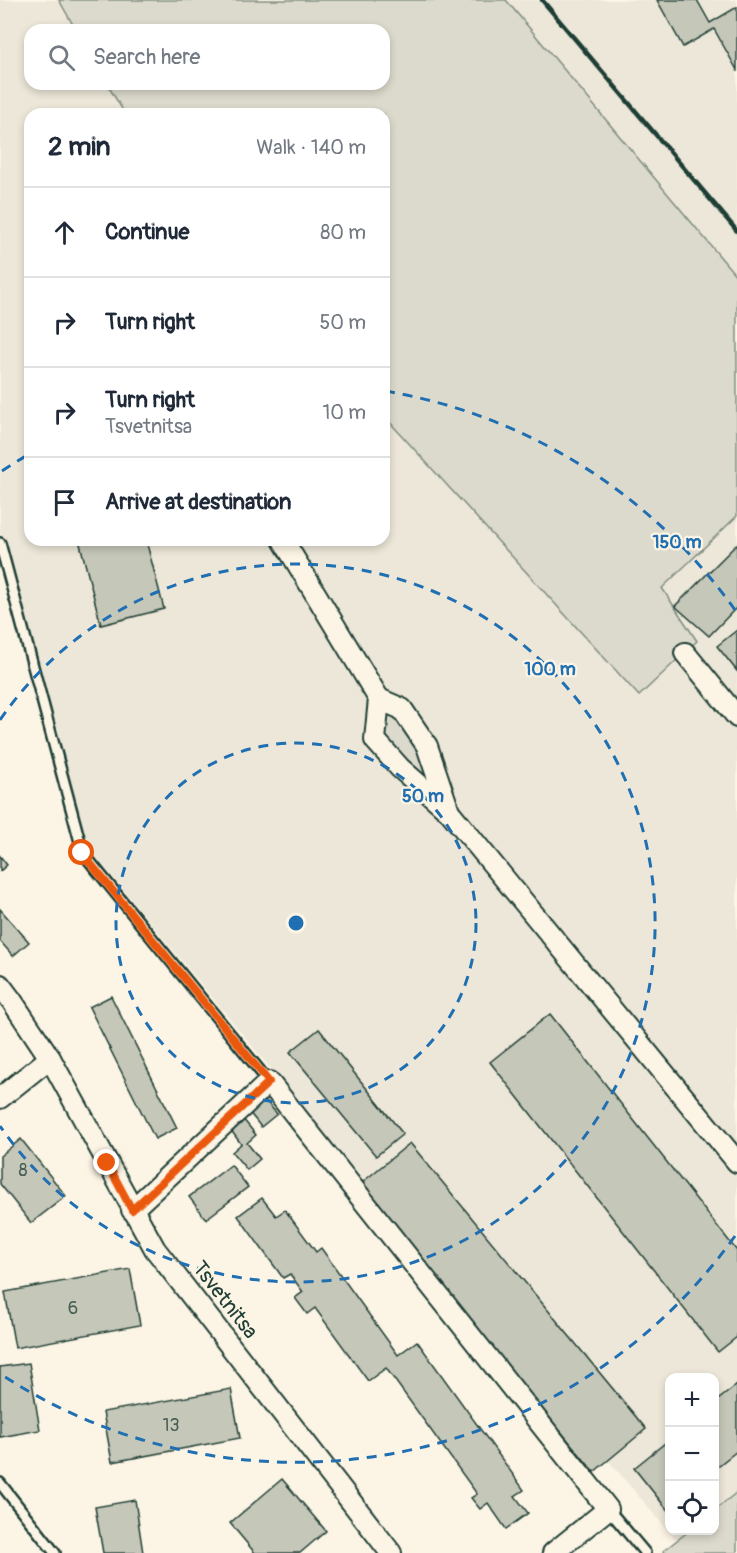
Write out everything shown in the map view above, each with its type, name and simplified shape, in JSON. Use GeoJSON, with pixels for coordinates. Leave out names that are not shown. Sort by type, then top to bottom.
{"type":"FeatureCollection","features":[{"type":"Feature","properties":{"kind":"street"},"geometry":{"type":"LineString","coordinates":[[287,546],[380,699],[402,709],[427,746],[449,811]]}},
{"type":"Feature","properties":{"kind":"street"},"geometry":{"type":"LineString","coordinates":[[685,653],[737,717]]}},
{"type":"Feature","properties":{"kind":"street"},"geometry":{"type":"LineString","coordinates":[[380,699],[375,740],[400,768],[449,811],[737,1162]]}},
{"type":"Feature","properties":{"kind":"street","name":"Tsvetnitsa"},"geometry":{"type":"LineString","coordinates":[[0,986],[50,1058],[155,1249],[392,1553]]}},
{"type":"Feature","properties":{"kind":"street"},"geometry":{"type":"LineString","coordinates":[[0,1098],[50,1058]]}},
{"type":"Feature","properties":{"kind":"street"},"geometry":{"type":"LineString","coordinates":[[132,1210],[269,1082],[608,1509],[553,1553]]}},
{"type":"Feature","properties":{"kind":"lane"},"geometry":{"type":"LineString","coordinates":[[0,543],[82,853],[269,1082]]}},
{"type":"Feature","properties":{"kind":"lane"},"geometry":{"type":"LineString","coordinates":[[0,1483],[55,1553]]}},
{"type":"Feature","properties":{"kind":"lane"},"geometry":{"type":"LineString","coordinates":[[608,1509],[645,1553]]}},
{"type":"Feature","properties":{"kind":"shaded area"},"geometry":{"type":"Polygon","coordinates":[[[0,0],[737,0],[737,1492],[719,1507],[719,1373],[665,1373],[665,1527],[607,1459],[599,1466],[73,829],[0,535],[0,0]]]}},
{"type":"Feature","properties":{"kind":"shaded area"},"geometry":{"type":"Polygon","coordinates":[[[59,0],[506,0],[737,277],[737,516],[662,588],[697,641],[639,696],[390,423],[390,108],[121,108],[111,90],[390,90],[390,24],[73,24],[59,0]]]}},
{"type":"Feature","properties":{"kind":"shaded area"},"geometry":{"type":"Polygon","coordinates":[[[389,706],[402,718],[433,773],[423,785],[381,744],[389,706]]]}},
{"type":"Feature","properties":{"kind":"shaded area"},"geometry":{"type":"Polygon","coordinates":[[[737,1492],[737,1553],[665,1553],[663,1551],[684,1535],[719,1535],[719,1507],[737,1492]]]}},
{"type":"Feature","properties":{"kind":"shaded area"},"geometry":{"type":"Polygon","coordinates":[[[672,1535],[684,1535],[677,1541],[672,1535]]]}},
{"type":"Feature","properties":{"kind":"building"},"geometry":{"type":"Polygon","coordinates":[[[657,0],[697,0],[710,23],[737,7],[737,70],[714,29],[683,47],[657,0]]]}},
{"type":"Feature","properties":{"kind":"building"},"geometry":{"type":"Polygon","coordinates":[[[737,544],[737,607],[709,636],[675,606],[737,544]]]}},
{"type":"Feature","properties":{"kind":"building"},"geometry":{"type":"Polygon","coordinates":[[[81,546],[148,546],[164,609],[101,625],[81,546]]]}},
{"type":"Feature","properties":{"kind":"building"},"geometry":{"type":"Polygon","coordinates":[[[737,630],[737,671],[717,646],[737,630]]]}},
{"type":"Feature","properties":{"kind":"building"},"geometry":{"type":"Polygon","coordinates":[[[0,856],[7,865],[0,871],[0,856]]]}},
{"type":"Feature","properties":{"kind":"building"},"geometry":{"type":"Polygon","coordinates":[[[0,909],[29,942],[13,956],[0,941],[0,909]]]}},
{"type":"Feature","properties":{"kind":"building"},"geometry":{"type":"Polygon","coordinates":[[[111,996],[177,1128],[155,1139],[89,1007],[111,996]]]}},
{"type":"Feature","properties":{"kind":"building"},"geometry":{"type":"Polygon","coordinates":[[[550,1014],[737,1251],[737,1337],[718,1352],[490,1062],[550,1014]]]}},
{"type":"Feature","properties":{"kind":"building"},"geometry":{"type":"Polygon","coordinates":[[[319,1029],[403,1134],[376,1156],[290,1052],[319,1029]]]}},
{"type":"Feature","properties":{"kind":"building"},"geometry":{"type":"Polygon","coordinates":[[[264,1099],[277,1114],[261,1127],[249,1112],[264,1099]]]}},
{"type":"Feature","properties":{"kind":"building"},"geometry":{"type":"Polygon","coordinates":[[[243,1119],[256,1135],[247,1143],[260,1159],[247,1170],[232,1152],[241,1144],[230,1129],[243,1119]]]}},
{"type":"Feature","properties":{"kind":"building"},"geometry":{"type":"Polygon","coordinates":[[[21,1139],[66,1196],[31,1223],[0,1184],[0,1156],[21,1139]]]}},
{"type":"Feature","properties":{"kind":"building"},"geometry":{"type":"Polygon","coordinates":[[[410,1143],[646,1429],[594,1472],[359,1185],[410,1143]]]}},
{"type":"Feature","properties":{"kind":"building"},"geometry":{"type":"Polygon","coordinates":[[[231,1165],[248,1187],[206,1219],[189,1197],[231,1165]]]}},
{"type":"Feature","properties":{"kind":"building"},"geometry":{"type":"Polygon","coordinates":[[[262,1198],[276,1216],[285,1210],[316,1252],[321,1248],[398,1355],[417,1341],[524,1490],[515,1496],[528,1513],[506,1529],[488,1503],[480,1509],[471,1498],[477,1494],[386,1368],[368,1381],[315,1308],[307,1314],[295,1298],[303,1292],[290,1274],[283,1278],[238,1216],[262,1198]]]}},
{"type":"Feature","properties":{"kind":"building"},"geometry":{"type":"Polygon","coordinates":[[[130,1269],[140,1325],[15,1348],[5,1292],[130,1269]]]}},
{"type":"Feature","properties":{"kind":"building"},"geometry":{"type":"Polygon","coordinates":[[[29,1363],[40,1430],[0,1437],[0,1367],[29,1363]]]}},
{"type":"Feature","properties":{"kind":"building"},"geometry":{"type":"Polygon","coordinates":[[[737,1385],[737,1451],[719,1465],[719,1427],[719,1399],[737,1385]]]}},
{"type":"Feature","properties":{"kind":"building"},"geometry":{"type":"Polygon","coordinates":[[[231,1389],[240,1438],[112,1462],[103,1412],[231,1389]]]}},
{"type":"Feature","properties":{"kind":"building"},"geometry":{"type":"Polygon","coordinates":[[[665,1443],[665,1507],[634,1468],[665,1443]]]}},
{"type":"Feature","properties":{"kind":"building"},"geometry":{"type":"Polygon","coordinates":[[[282,1479],[326,1531],[300,1553],[255,1553],[230,1523],[282,1479]]]}},
{"type":"Feature","properties":{"kind":"building"},"geometry":{"type":"Polygon","coordinates":[[[135,1500],[143,1553],[103,1553],[95,1507],[135,1500]]]}},
{"type":"Feature","properties":{"kind":"railway"},"geometry":{"type":"LineString","coordinates":[[542,0],[737,231]]}},
{"type":"Feature","properties":{"kind":"route"},"geometry":{"type":"LineString","coordinates":[[82,853],[269,1082],[132,1210],[107,1163]]}}]}
